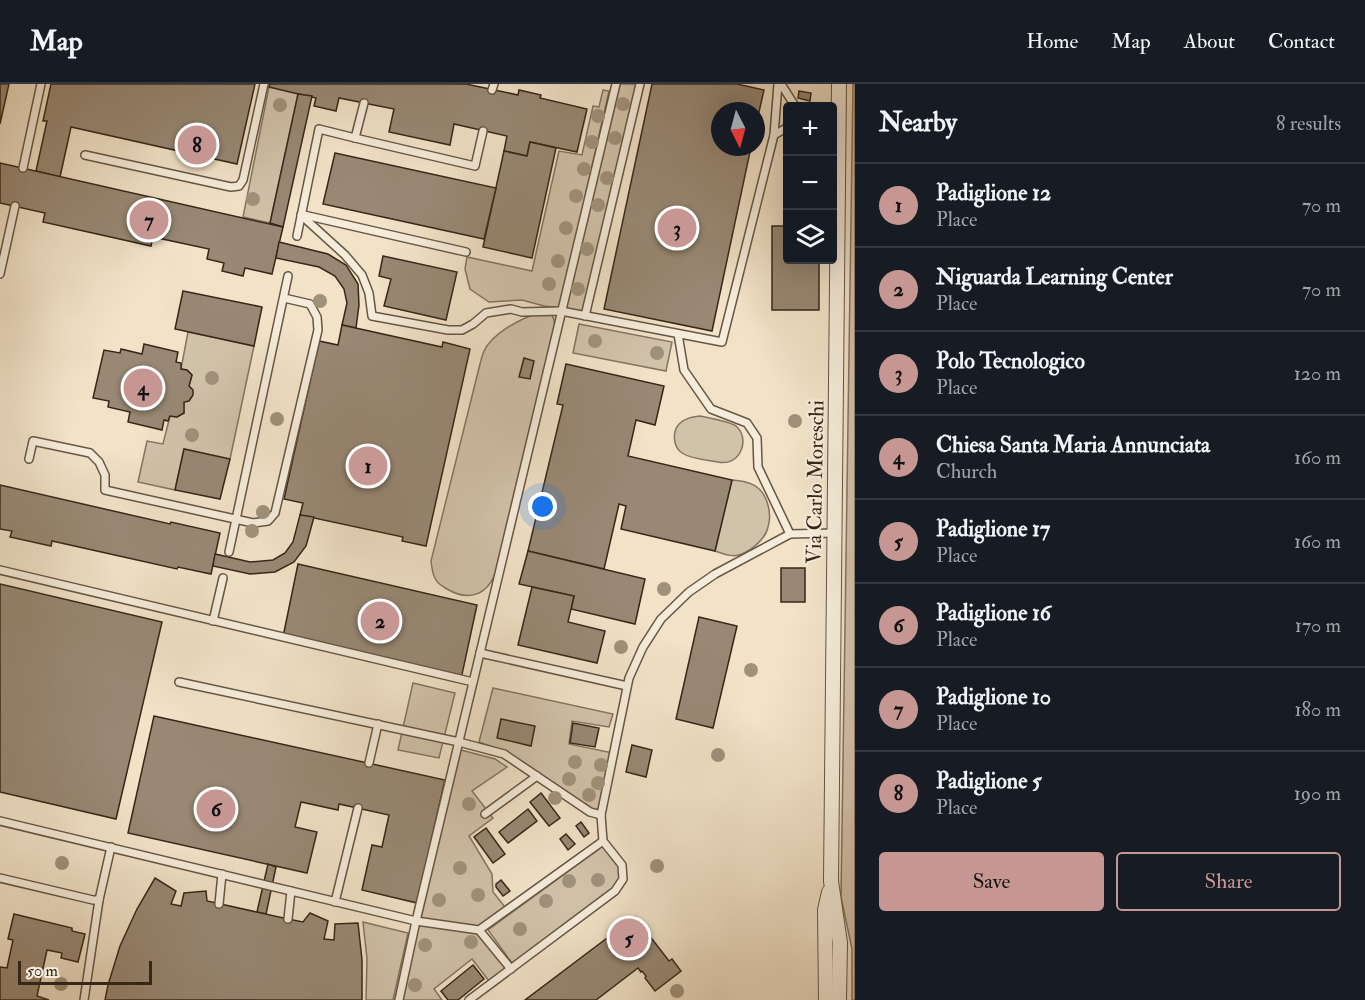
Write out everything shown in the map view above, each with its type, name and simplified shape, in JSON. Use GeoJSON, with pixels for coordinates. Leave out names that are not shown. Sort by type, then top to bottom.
{"type":"FeatureCollection","features":[{"type":"Feature","properties":{"kind":"street","name":"Via Carlo Moreschi"},"geometry":{"type":"LineString","coordinates":[[837,105],[839,84]]}},
{"type":"Feature","properties":{"kind":"street","name":"Via Carlo Moreschi"},"geometry":{"type":"LineString","coordinates":[[836,156],[831,881],[840,943],[839,1000]]}},
{"type":"Feature","properties":{"kind":"street","name":"Via Carlo Moreschi"},"geometry":{"type":"LineString","coordinates":[[826,1000],[825,910],[831,881]]}},
{"type":"Feature","properties":{"kind":"lane"},"geometry":{"type":"LineString","coordinates":[[23,168],[41,84]]}},
{"type":"Feature","properties":{"kind":"lane"},"geometry":{"type":"LineString","coordinates":[[85,155],[231,187],[239,186],[243,180],[264,84]]}},
{"type":"Feature","properties":{"kind":"lane"},"geometry":{"type":"LineString","coordinates":[[399,1000],[613,84]]}},
{"type":"Feature","properties":{"kind":"lane"},"geometry":{"type":"LineString","coordinates":[[585,316],[640,84]]}},
{"type":"Feature","properties":{"kind":"lane"},"geometry":{"type":"LineString","coordinates":[[780,84],[792,102]]}},
{"type":"Feature","properties":{"kind":"lane"},"geometry":{"type":"LineString","coordinates":[[301,215],[345,255],[362,275],[369,293],[372,316],[448,330],[462,330],[486,313],[511,309],[522,312],[561,311],[722,342],[774,135],[780,84]]}},
{"type":"Feature","properties":{"kind":"lane"},"geometry":{"type":"LineString","coordinates":[[355,138],[364,103]]}},
{"type":"Feature","properties":{"kind":"lane"},"geometry":{"type":"LineString","coordinates":[[297,236],[319,129],[475,165],[483,131]]}},
{"type":"Feature","properties":{"kind":"lane"},"geometry":{"type":"LineString","coordinates":[[774,135],[783,130]]}},
{"type":"Feature","properties":{"kind":"lane"},"geometry":{"type":"LineString","coordinates":[[0,274],[15,206]]}},
{"type":"Feature","properties":{"kind":"lane"},"geometry":{"type":"LineString","coordinates":[[301,215],[466,252]]}},
{"type":"Feature","properties":{"kind":"lane"},"geometry":{"type":"LineString","coordinates":[[229,552],[288,276]]}},
{"type":"Feature","properties":{"kind":"lane"},"geometry":{"type":"LineString","coordinates":[[29,459],[33,441],[90,453],[99,462],[105,475],[105,490],[253,523],[268,521],[275,513],[318,330],[317,317],[310,304],[284,298]]}},
{"type":"Feature","properties":{"kind":"lane"},"geometry":{"type":"LineString","coordinates":[[678,334],[684,370],[711,409],[747,423],[757,438],[758,467],[790,534]]}},
{"type":"Feature","properties":{"kind":"lane"},"geometry":{"type":"LineString","coordinates":[[469,1000],[615,891],[622,879],[622,865],[603,841],[601,815],[629,678],[643,647],[662,619],[689,592],[715,574],[790,534],[835,533]]}},
{"type":"Feature","properties":{"kind":"lane"},"geometry":{"type":"LineString","coordinates":[[0,570],[473,682]]}},
{"type":"Feature","properties":{"kind":"lane"},"geometry":{"type":"LineString","coordinates":[[213,621],[223,578]]}},
{"type":"Feature","properties":{"kind":"lane"},"geometry":{"type":"LineString","coordinates":[[480,652],[627,686]]}},
{"type":"Feature","properties":{"kind":"lane"},"geometry":{"type":"LineString","coordinates":[[178,682],[459,741],[504,754],[590,812],[601,815]]}},
{"type":"Feature","properties":{"kind":"lane"},"geometry":{"type":"LineString","coordinates":[[369,763],[378,724]]}},
{"type":"Feature","properties":{"kind":"lane"},"geometry":{"type":"LineString","coordinates":[[485,814],[537,776]]}},
{"type":"Feature","properties":{"kind":"lane"},"geometry":{"type":"LineString","coordinates":[[335,902],[358,808]]}},
{"type":"Feature","properties":{"kind":"lane"},"geometry":{"type":"LineString","coordinates":[[0,821],[416,921],[479,930],[511,969]]}},
{"type":"Feature","properties":{"kind":"lane"},"geometry":{"type":"LineString","coordinates":[[479,930],[603,841]]}},
{"type":"Feature","properties":{"kind":"lane"},"geometry":{"type":"LineString","coordinates":[[84,1000],[99,900],[111,847]]}},
{"type":"Feature","properties":{"kind":"lane"},"geometry":{"type":"LineString","coordinates":[[219,904],[222,874]]}},
{"type":"Feature","properties":{"kind":"lane"},"geometry":{"type":"LineString","coordinates":[[0,878],[99,900]]}},
{"type":"Feature","properties":{"kind":"lane"},"geometry":{"type":"LineString","coordinates":[[288,919],[291,891]]}},
{"type":"Feature","properties":{"kind":"shaded area"},"geometry":{"type":"Polygon","coordinates":[[[620,84],[638,84],[583,312],[565,308],[620,84]]]}},
{"type":"Feature","properties":{"kind":"shaded area"},"geometry":{"type":"Polygon","coordinates":[[[853,84],[855,84],[855,1000],[852,1000],[852,949],[841,897],[853,84]]]}},
{"type":"Feature","properties":{"kind":"shaded area"},"geometry":{"type":"Polygon","coordinates":[[[269,87],[298,94],[270,223],[243,217],[269,87]]]}},
{"type":"Feature","properties":{"kind":"shaded area"},"geometry":{"type":"Polygon","coordinates":[[[603,90],[609,91],[560,308],[522,300],[489,302],[470,289],[465,269],[467,257],[532,271],[559,151],[582,155],[593,106],[599,107],[603,90]]]}},
{"type":"Feature","properties":{"kind":"shaded area"},"geometry":{"type":"Polygon","coordinates":[[[547,310],[554,319],[554,332],[496,571],[493,579],[483,591],[470,595],[455,593],[437,581],[431,561],[482,355],[488,344],[509,327],[547,310]]]}},
{"type":"Feature","properties":{"kind":"shaded area"},"geometry":{"type":"Polygon","coordinates":[[[579,324],[672,342],[666,371],[573,353],[579,324]]]}},
{"type":"Feature","properties":{"kind":"shaded area"},"geometry":{"type":"Polygon","coordinates":[[[188,332],[254,346],[230,459],[184,449],[175,490],[138,482],[147,441],[163,444],[170,416],[177,417],[184,413],[184,402],[192,395],[189,386],[192,375],[187,370],[181,369],[188,332]]]}},
{"type":"Feature","properties":{"kind":"shaded area"},"geometry":{"type":"Polygon","coordinates":[[[700,416],[736,426],[743,438],[741,451],[737,456],[726,462],[718,462],[690,457],[679,450],[674,439],[677,427],[686,419],[700,416]]]}},
{"type":"Feature","properties":{"kind":"shaded area"},"geometry":{"type":"Polygon","coordinates":[[[732,480],[749,483],[758,488],[767,501],[770,517],[767,531],[762,539],[750,550],[735,556],[715,551],[732,480]]]}},
{"type":"Feature","properties":{"kind":"shaded area"},"geometry":{"type":"Polygon","coordinates":[[[413,683],[455,693],[439,758],[398,750],[413,683]]]}},
{"type":"Feature","properties":{"kind":"shaded area"},"geometry":{"type":"Polygon","coordinates":[[[493,688],[613,714],[609,727],[572,721],[569,744],[613,753],[599,810],[591,808],[506,752],[479,742],[493,688]]]}},
{"type":"Feature","properties":{"kind":"shaded area"},"geometry":{"type":"Polygon","coordinates":[[[461,750],[495,759],[507,767],[472,791],[493,818],[469,836],[492,874],[493,892],[505,907],[479,926],[419,919],[461,750]]]}},
{"type":"Feature","properties":{"kind":"shaded area"},"geometry":{"type":"Polygon","coordinates":[[[603,846],[619,867],[620,879],[612,889],[512,963],[488,930],[603,846]]]}},
{"type":"Feature","properties":{"kind":"shaded area"},"geometry":{"type":"Polygon","coordinates":[[[363,922],[408,933],[393,1000],[366,1000],[367,959],[363,922]]]}},
{"type":"Feature","properties":{"kind":"shaded area"},"geometry":{"type":"Polygon","coordinates":[[[416,922],[478,932],[506,968],[489,981],[472,959],[434,989],[442,1000],[402,1000],[416,922]]]}},
{"type":"Feature","properties":{"kind":"building"},"geometry":{"type":"Polygon","coordinates":[[[0,84],[9,84],[0,124],[0,84]]]}},
{"type":"Feature","properties":{"kind":"building"},"geometry":{"type":"Polygon","coordinates":[[[51,84],[255,84],[237,164],[71,127],[60,177],[36,171],[47,121],[43,121],[51,84]]]}},
{"type":"Feature","properties":{"kind":"building"},"geometry":{"type":"Polygon","coordinates":[[[270,84],[466,84],[518,95],[519,90],[541,95],[540,98],[587,109],[577,152],[530,142],[527,156],[504,151],[507,136],[454,124],[450,145],[389,132],[394,109],[339,98],[336,111],[314,106],[316,98],[269,87],[270,84]]]}},
{"type":"Feature","properties":{"kind":"building"},"geometry":{"type":"Polygon","coordinates":[[[652,84],[737,84],[764,90],[761,102],[711,102],[711,156],[749,156],[712,331],[604,309],[652,84]]]}},
{"type":"Feature","properties":{"kind":"building"},"geometry":{"type":"Polygon","coordinates":[[[799,91],[811,93],[810,101],[798,98],[799,91]]]}},
{"type":"Feature","properties":{"kind":"building"},"geometry":{"type":"Polygon","coordinates":[[[298,94],[312,96],[283,227],[270,223],[298,94]]]}},
{"type":"Feature","properties":{"kind":"building"},"geometry":{"type":"Polygon","coordinates":[[[530,142],[556,148],[532,258],[483,247],[504,151],[527,156],[530,142]]]}},
{"type":"Feature","properties":{"kind":"building"},"geometry":{"type":"Polygon","coordinates":[[[335,153],[496,188],[484,239],[323,204],[335,153]]]}},
{"type":"Feature","properties":{"kind":"building"},"geometry":{"type":"Polygon","coordinates":[[[0,163],[283,227],[272,274],[245,268],[243,276],[222,271],[224,263],[207,259],[209,249],[153,237],[151,246],[43,222],[45,213],[0,203],[0,163]]]}},
{"type":"Feature","properties":{"kind":"building"},"geometry":{"type":"Polygon","coordinates":[[[772,226],[783,226],[783,264],[819,264],[819,310],[772,310],[772,226]]]}},
{"type":"Feature","properties":{"kind":"building"},"geometry":{"type":"Polygon","coordinates":[[[279,242],[328,254],[346,265],[358,284],[359,305],[356,328],[342,325],[347,303],[344,289],[335,276],[319,267],[276,258],[279,242]]]}},
{"type":"Feature","properties":{"kind":"building"},"geometry":{"type":"Polygon","coordinates":[[[383,256],[457,272],[446,320],[384,306],[391,279],[379,276],[383,256]]]}},
{"type":"Feature","properties":{"kind":"building"},"geometry":{"type":"Polygon","coordinates":[[[183,291],[262,307],[254,346],[175,329],[183,291]]]}},
{"type":"Feature","properties":{"kind":"building"},"geometry":{"type":"Polygon","coordinates":[[[342,325],[442,347],[443,342],[470,349],[426,546],[402,541],[403,537],[300,515],[303,503],[284,499],[319,341],[338,345],[342,325]]]}},
{"type":"Feature","properties":{"kind":"building"},"geometry":{"type":"Polygon","coordinates":[[[144,344],[178,352],[176,362],[181,363],[181,369],[187,370],[192,375],[189,386],[193,390],[193,395],[189,401],[184,402],[184,413],[177,417],[170,416],[168,421],[164,420],[162,430],[128,422],[130,412],[108,407],[109,401],[93,398],[104,350],[120,353],[121,349],[142,354],[144,344]]]}},
{"type":"Feature","properties":{"kind":"building"},"geometry":{"type":"Polygon","coordinates":[[[524,358],[534,361],[530,379],[519,377],[524,358]]]}},
{"type":"Feature","properties":{"kind":"building"},"geometry":{"type":"Polygon","coordinates":[[[566,364],[664,386],[655,425],[636,420],[628,456],[732,480],[715,551],[621,529],[626,506],[619,504],[604,569],[528,551],[563,405],[557,404],[566,364]]]}},
{"type":"Feature","properties":{"kind":"building"},"geometry":{"type":"Polygon","coordinates":[[[184,449],[230,459],[220,499],[175,490],[184,449]]]}},
{"type":"Feature","properties":{"kind":"building"},"geometry":{"type":"Polygon","coordinates":[[[0,485],[170,524],[171,522],[220,533],[211,574],[178,567],[177,569],[52,541],[51,546],[10,537],[12,531],[0,529],[0,485]]]}},
{"type":"Feature","properties":{"kind":"building"},"geometry":{"type":"Polygon","coordinates":[[[300,515],[314,517],[306,546],[294,562],[275,572],[250,574],[213,566],[215,554],[250,562],[273,560],[285,553],[293,542],[300,515]]]}},
{"type":"Feature","properties":{"kind":"building"},"geometry":{"type":"Polygon","coordinates":[[[528,551],[645,579],[635,624],[571,609],[574,596],[519,584],[528,551]]]}},
{"type":"Feature","properties":{"kind":"building"},"geometry":{"type":"Polygon","coordinates":[[[298,564],[477,605],[461,679],[283,637],[298,564]]]}},
{"type":"Feature","properties":{"kind":"building"},"geometry":{"type":"Polygon","coordinates":[[[781,568],[805,568],[805,602],[781,602],[781,568]]]}},
{"type":"Feature","properties":{"kind":"building"},"geometry":{"type":"Polygon","coordinates":[[[0,584],[162,622],[116,819],[0,792],[0,584]]]}},
{"type":"Feature","properties":{"kind":"building"},"geometry":{"type":"Polygon","coordinates":[[[532,587],[574,596],[568,622],[605,631],[597,663],[518,645],[532,587]]]}},
{"type":"Feature","properties":{"kind":"building"},"geometry":{"type":"Polygon","coordinates":[[[699,617],[737,626],[713,728],[676,719],[699,617]]]}},
{"type":"Feature","properties":{"kind":"building"},"geometry":{"type":"Polygon","coordinates":[[[154,716],[445,780],[417,903],[362,890],[372,845],[382,847],[389,815],[339,804],[338,810],[301,802],[295,827],[317,832],[307,873],[128,833],[154,716]]]}},
{"type":"Feature","properties":{"kind":"building"},"geometry":{"type":"Polygon","coordinates":[[[501,719],[535,726],[531,746],[497,738],[501,719]]]}},
{"type":"Feature","properties":{"kind":"building"},"geometry":{"type":"Polygon","coordinates":[[[573,723],[599,728],[595,747],[570,743],[573,723]]]}},
{"type":"Feature","properties":{"kind":"building"},"geometry":{"type":"Polygon","coordinates":[[[632,745],[652,750],[646,777],[626,772],[632,745]]]}},
{"type":"Feature","properties":{"kind":"building"},"geometry":{"type":"Polygon","coordinates":[[[541,793],[560,818],[549,826],[530,802],[541,793]]]}},
{"type":"Feature","properties":{"kind":"building"},"geometry":{"type":"Polygon","coordinates":[[[528,809],[537,821],[508,843],[499,832],[528,809]]]}},
{"type":"Feature","properties":{"kind":"building"},"geometry":{"type":"Polygon","coordinates":[[[581,822],[589,833],[584,837],[576,826],[581,822]]]}},
{"type":"Feature","properties":{"kind":"building"},"geometry":{"type":"Polygon","coordinates":[[[486,828],[505,854],[493,863],[474,837],[486,828]]]}},
{"type":"Feature","properties":{"kind":"building"},"geometry":{"type":"Polygon","coordinates":[[[566,834],[575,844],[568,850],[560,839],[566,834]]]}},
{"type":"Feature","properties":{"kind":"building"},"geometry":{"type":"Polygon","coordinates":[[[268,864],[276,867],[266,914],[257,912],[268,864]]]}},
{"type":"Feature","properties":{"kind":"building"},"geometry":{"type":"Polygon","coordinates":[[[155,878],[176,891],[171,904],[181,906],[184,893],[206,891],[207,901],[288,919],[303,922],[310,913],[328,921],[324,939],[334,940],[335,924],[358,923],[362,960],[362,1000],[105,1000],[120,946],[137,909],[155,878]]]}},
{"type":"Feature","properties":{"kind":"building"},"geometry":{"type":"Polygon","coordinates":[[[501,880],[510,891],[503,896],[496,887],[501,880]]]}},
{"type":"Feature","properties":{"kind":"building"},"geometry":{"type":"Polygon","coordinates":[[[14,914],[72,928],[72,931],[85,934],[78,962],[61,958],[62,953],[47,950],[37,996],[49,1000],[0,1000],[0,967],[7,968],[13,940],[8,939],[14,914]]]}},
{"type":"Feature","properties":{"kind":"building"},"geometry":{"type":"Polygon","coordinates":[[[635,917],[669,961],[672,959],[681,971],[655,991],[638,968],[596,1000],[525,1000],[635,917]]]}},
{"type":"Feature","properties":{"kind":"building"},"geometry":{"type":"Polygon","coordinates":[[[473,965],[484,979],[458,1000],[448,1000],[441,991],[473,965]]]}},
{"type":"Feature","properties":{"kind":"place","name":"Padiglione 5"},"geometry":{"type":"Point","coordinates":[197,145]}},
{"type":"Feature","properties":{"kind":"place","name":"Padiglione 10"},"geometry":{"type":"Point","coordinates":[149,220]}},
{"type":"Feature","properties":{"kind":"place","name":"Polo Tecnologico"},"geometry":{"type":"Point","coordinates":[677,228]}},
{"type":"Feature","properties":{"kind":"place","name":"Chiesa Santa Maria Annunciata"},"geometry":{"type":"Point","coordinates":[143,388]}},
{"type":"Feature","properties":{"kind":"place","name":"Padiglione 12"},"geometry":{"type":"Point","coordinates":[368,466]}},
{"type":"Feature","properties":{"kind":"place","name":"Niguarda Learning Center"},"geometry":{"type":"Point","coordinates":[380,621]}},
{"type":"Feature","properties":{"kind":"place","name":"Padiglione 16"},"geometry":{"type":"Point","coordinates":[216,809]}},
{"type":"Feature","properties":{"kind":"place","name":"Padiglione 17"},"geometry":{"type":"Point","coordinates":[629,938]}}]}
